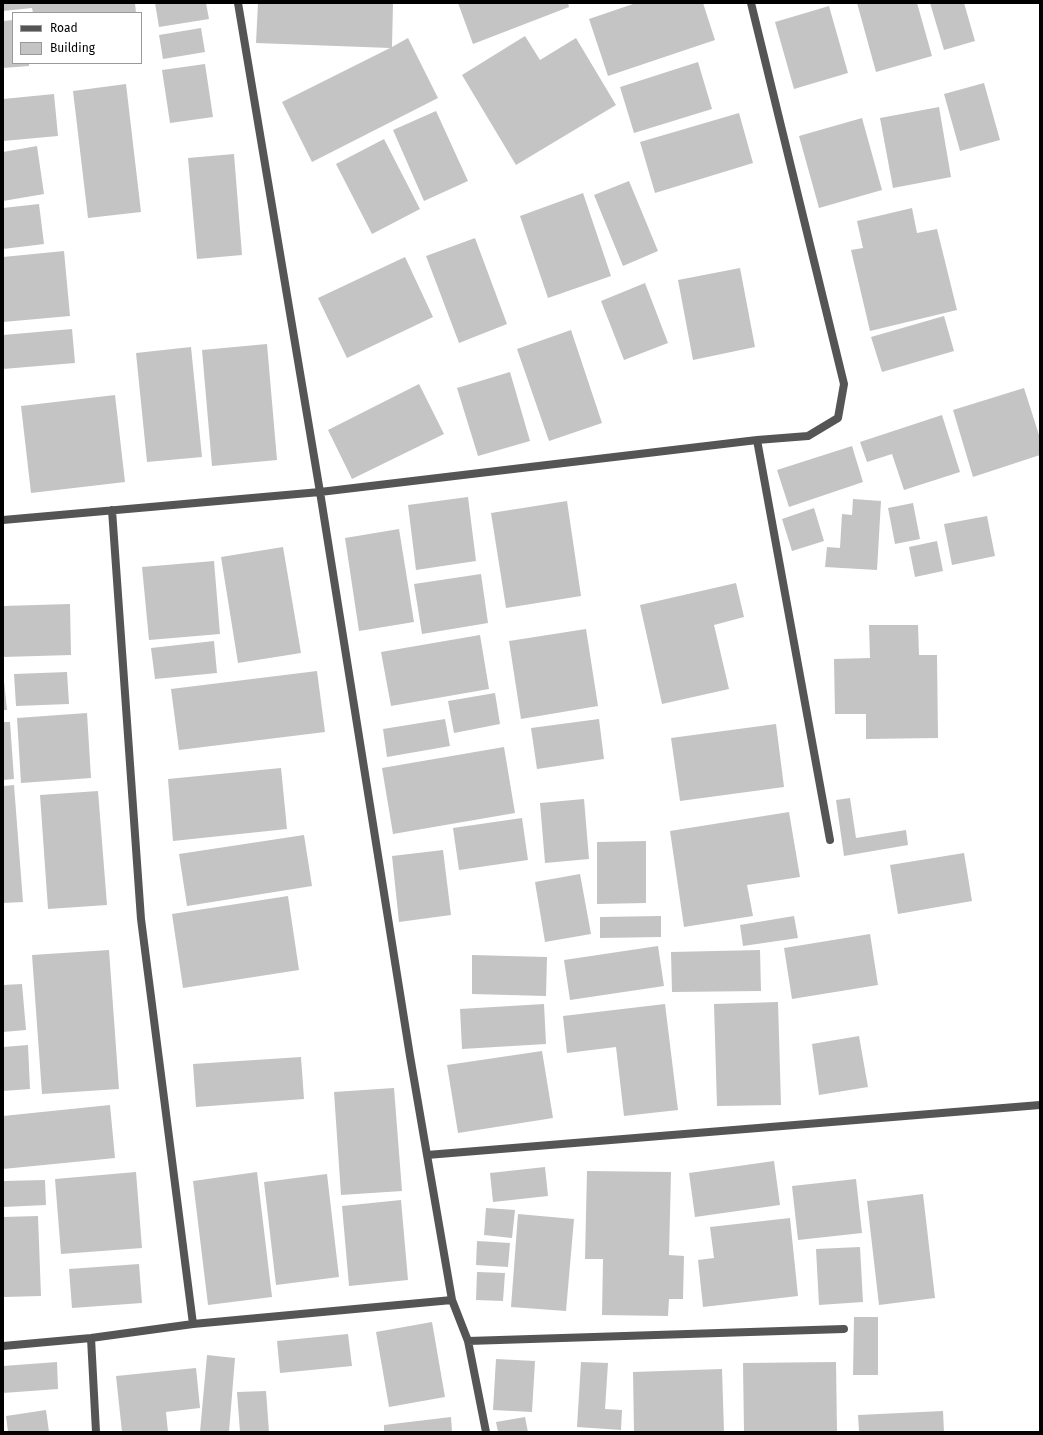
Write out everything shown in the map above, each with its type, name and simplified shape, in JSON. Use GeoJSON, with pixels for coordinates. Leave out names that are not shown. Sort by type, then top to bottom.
{"type":"FeatureCollection","features":[{"type":"Feature","properties":{"kind":"street"},"geometry":{"type":"LineString","coordinates":[[238,3],[320,492],[410,1056],[452,1300],[468,1341],[486,1432]]}},
{"type":"Feature","properties":{"kind":"street"},"geometry":{"type":"LineString","coordinates":[[3,520],[320,492],[757,440],[808,436],[838,418],[844,384],[751,3]]}},
{"type":"Feature","properties":{"kind":"street"},"geometry":{"type":"LineString","coordinates":[[757,440],[830,840]]}},
{"type":"Feature","properties":{"kind":"street"},"geometry":{"type":"LineString","coordinates":[[112,510],[141,919],[193,1324]]}},
{"type":"Feature","properties":{"kind":"street"},"geometry":{"type":"LineString","coordinates":[[427,1155],[1040,1105]]}},
{"type":"Feature","properties":{"kind":"street"},"geometry":{"type":"LineString","coordinates":[[3,1346],[91,1338],[193,1324],[452,1300]]}},
{"type":"Feature","properties":{"kind":"street"},"geometry":{"type":"LineString","coordinates":[[468,1341],[844,1329]]}},
{"type":"Feature","properties":{"kind":"street"},"geometry":{"type":"LineString","coordinates":[[91,1338],[96,1432]]}},
{"type":"Feature","properties":{"kind":"building"},"geometry":{"type":"Polygon","coordinates":[[[3,3],[135,3],[136,12],[33,12],[32,8],[3,11],[3,3]]]}},
{"type":"Feature","properties":{"kind":"building"},"geometry":{"type":"Polygon","coordinates":[[[155,3],[206,3],[209,19],[159,27],[155,3]]]}},
{"type":"Feature","properties":{"kind":"building"},"geometry":{"type":"Polygon","coordinates":[[[258,3],[393,3],[392,47],[408,38],[438,98],[312,162],[282,102],[390,48],[256,43],[258,3]]]}},
{"type":"Feature","properties":{"kind":"building"},"geometry":{"type":"Polygon","coordinates":[[[458,3],[568,3],[569,7],[473,44],[458,3]]]}},
{"type":"Feature","properties":{"kind":"building"},"geometry":{"type":"Polygon","coordinates":[[[636,3],[703,3],[715,40],[608,76],[589,19],[636,3]]]}},
{"type":"Feature","properties":{"kind":"building"},"geometry":{"type":"Polygon","coordinates":[[[857,3],[917,3],[932,56],[876,72],[857,3]]]}},
{"type":"Feature","properties":{"kind":"building"},"geometry":{"type":"Polygon","coordinates":[[[930,3],[964,3],[975,41],[944,50],[930,3]]]}},
{"type":"Feature","properties":{"kind":"building"},"geometry":{"type":"Polygon","coordinates":[[[829,6],[848,73],[794,89],[775,22],[829,6]]]}},
{"type":"Feature","properties":{"kind":"building"},"geometry":{"type":"Polygon","coordinates":[[[12,20],[12,64],[29,64],[29,66],[3,68],[3,21],[12,20]]]}},
{"type":"Feature","properties":{"kind":"building"},"geometry":{"type":"Polygon","coordinates":[[[201,28],[205,52],[163,59],[159,35],[201,28]]]}},
{"type":"Feature","properties":{"kind":"building"},"geometry":{"type":"Polygon","coordinates":[[[525,36],[540,60],[576,38],[616,105],[516,165],[462,75],[525,36]]]}},
{"type":"Feature","properties":{"kind":"building"},"geometry":{"type":"Polygon","coordinates":[[[698,62],[712,109],[634,133],[620,87],[698,62]]]}},
{"type":"Feature","properties":{"kind":"building"},"geometry":{"type":"Polygon","coordinates":[[[205,64],[213,117],[170,123],[162,70],[205,64]]]}},
{"type":"Feature","properties":{"kind":"building"},"geometry":{"type":"Polygon","coordinates":[[[984,83],[1000,140],[960,151],[944,94],[984,83]]]}},
{"type":"Feature","properties":{"kind":"building"},"geometry":{"type":"Polygon","coordinates":[[[126,84],[141,212],[88,218],[73,91],[126,84]]]}},
{"type":"Feature","properties":{"kind":"building"},"geometry":{"type":"Polygon","coordinates":[[[54,94],[58,136],[3,141],[3,99],[54,94]]]}},
{"type":"Feature","properties":{"kind":"building"},"geometry":{"type":"Polygon","coordinates":[[[939,107],[951,177],[893,188],[880,118],[939,107]]]}},
{"type":"Feature","properties":{"kind":"building"},"geometry":{"type":"Polygon","coordinates":[[[436,111],[468,181],[424,201],[393,130],[436,111]]]}},
{"type":"Feature","properties":{"kind":"building"},"geometry":{"type":"Polygon","coordinates":[[[739,113],[753,163],[655,193],[640,142],[739,113]]]}},
{"type":"Feature","properties":{"kind":"building"},"geometry":{"type":"Polygon","coordinates":[[[862,118],[882,190],[819,208],[799,136],[862,118]]]}},
{"type":"Feature","properties":{"kind":"building"},"geometry":{"type":"Polygon","coordinates":[[[384,139],[420,209],[372,234],[336,164],[384,139]]]}},
{"type":"Feature","properties":{"kind":"building"},"geometry":{"type":"Polygon","coordinates":[[[37,146],[44,194],[3,201],[3,152],[37,146]]]}},
{"type":"Feature","properties":{"kind":"building"},"geometry":{"type":"Polygon","coordinates":[[[234,154],[242,255],[197,259],[188,158],[234,154]]]}},
{"type":"Feature","properties":{"kind":"building"},"geometry":{"type":"Polygon","coordinates":[[[629,181],[658,251],[623,266],[594,195],[629,181]]]}},
{"type":"Feature","properties":{"kind":"building"},"geometry":{"type":"Polygon","coordinates":[[[583,193],[611,276],[548,298],[520,216],[583,193]]]}},
{"type":"Feature","properties":{"kind":"building"},"geometry":{"type":"Polygon","coordinates":[[[39,204],[44,244],[3,249],[3,208],[39,204]]]}},
{"type":"Feature","properties":{"kind":"building"},"geometry":{"type":"Polygon","coordinates":[[[912,208],[917,233],[937,229],[957,310],[870,331],[851,250],[863,248],[857,221],[912,208]]]}},
{"type":"Feature","properties":{"kind":"building"},"geometry":{"type":"Polygon","coordinates":[[[475,238],[507,324],[459,343],[426,256],[475,238]]]}},
{"type":"Feature","properties":{"kind":"building"},"geometry":{"type":"Polygon","coordinates":[[[64,251],[70,316],[3,322],[3,257],[64,251]]]}},
{"type":"Feature","properties":{"kind":"building"},"geometry":{"type":"Polygon","coordinates":[[[405,257],[433,317],[347,358],[318,298],[405,257]]]}},
{"type":"Feature","properties":{"kind":"building"},"geometry":{"type":"Polygon","coordinates":[[[740,268],[755,347],[693,360],[678,280],[740,268]]]}},
{"type":"Feature","properties":{"kind":"building"},"geometry":{"type":"Polygon","coordinates":[[[645,283],[668,343],[624,360],[601,301],[645,283]]]}},
{"type":"Feature","properties":{"kind":"building"},"geometry":{"type":"Polygon","coordinates":[[[944,316],[954,351],[882,372],[871,337],[944,316]]]}},
{"type":"Feature","properties":{"kind":"building"},"geometry":{"type":"Polygon","coordinates":[[[72,329],[75,363],[3,369],[3,335],[72,329]]]}},
{"type":"Feature","properties":{"kind":"building"},"geometry":{"type":"Polygon","coordinates":[[[571,330],[602,423],[549,441],[517,349],[571,330]]]}},
{"type":"Feature","properties":{"kind":"building"},"geometry":{"type":"Polygon","coordinates":[[[267,344],[277,460],[212,466],[202,350],[267,344]]]}},
{"type":"Feature","properties":{"kind":"building"},"geometry":{"type":"Polygon","coordinates":[[[191,347],[202,457],[147,462],[136,353],[191,347]]]}},
{"type":"Feature","properties":{"kind":"building"},"geometry":{"type":"Polygon","coordinates":[[[510,372],[530,441],[478,456],[457,388],[510,372]]]}},
{"type":"Feature","properties":{"kind":"building"},"geometry":{"type":"Polygon","coordinates":[[[419,384],[444,434],[352,479],[328,430],[419,384]]]}},
{"type":"Feature","properties":{"kind":"building"},"geometry":{"type":"Polygon","coordinates":[[[1024,388],[1040,438],[1040,455],[973,477],[953,410],[1024,388]]]}},
{"type":"Feature","properties":{"kind":"building"},"geometry":{"type":"Polygon","coordinates":[[[115,395],[125,482],[31,493],[21,406],[115,395]]]}},
{"type":"Feature","properties":{"kind":"building"},"geometry":{"type":"Polygon","coordinates":[[[942,415],[960,472],[904,490],[892,454],[867,462],[860,442],[942,415]]]}},
{"type":"Feature","properties":{"kind":"building"},"geometry":{"type":"Polygon","coordinates":[[[852,446],[863,482],[789,507],[777,470],[852,446]]]}},
{"type":"Feature","properties":{"kind":"building"},"geometry":{"type":"Polygon","coordinates":[[[468,497],[476,561],[416,570],[408,505],[468,497]]]}},
{"type":"Feature","properties":{"kind":"building"},"geometry":{"type":"Polygon","coordinates":[[[853,499],[881,501],[877,570],[825,567],[827,547],[840,548],[842,514],[852,515],[853,499]]]}},
{"type":"Feature","properties":{"kind":"building"},"geometry":{"type":"Polygon","coordinates":[[[567,501],[581,596],[506,608],[491,513],[567,501]]]}},
{"type":"Feature","properties":{"kind":"building"},"geometry":{"type":"Polygon","coordinates":[[[913,503],[920,539],[895,544],[888,508],[913,503]]]}},
{"type":"Feature","properties":{"kind":"building"},"geometry":{"type":"Polygon","coordinates":[[[814,508],[824,541],[792,551],[782,519],[814,508]]]}},
{"type":"Feature","properties":{"kind":"building"},"geometry":{"type":"Polygon","coordinates":[[[987,516],[995,556],[952,565],[944,524],[987,516]]]}},
{"type":"Feature","properties":{"kind":"building"},"geometry":{"type":"Polygon","coordinates":[[[399,529],[414,622],[359,631],[345,538],[399,529]]]}},
{"type":"Feature","properties":{"kind":"building"},"geometry":{"type":"Polygon","coordinates":[[[937,541],[943,571],[915,577],[909,547],[937,541]]]}},
{"type":"Feature","properties":{"kind":"building"},"geometry":{"type":"Polygon","coordinates":[[[283,547],[301,653],[238,663],[221,557],[283,547]]]}},
{"type":"Feature","properties":{"kind":"building"},"geometry":{"type":"Polygon","coordinates":[[[214,561],[220,634],[149,640],[142,567],[214,561]]]}},
{"type":"Feature","properties":{"kind":"building"},"geometry":{"type":"Polygon","coordinates":[[[481,574],[488,623],[422,634],[414,584],[481,574]]]}},
{"type":"Feature","properties":{"kind":"building"},"geometry":{"type":"Polygon","coordinates":[[[736,583],[744,617],[714,625],[729,689],[662,704],[640,605],[736,583]]]}},
{"type":"Feature","properties":{"kind":"building"},"geometry":{"type":"Polygon","coordinates":[[[70,604],[71,655],[3,657],[3,606],[70,604]]]}},
{"type":"Feature","properties":{"kind":"building"},"geometry":{"type":"Polygon","coordinates":[[[869,625],[918,625],[919,655],[937,655],[938,738],[866,739],[866,714],[835,714],[834,659],[870,658],[869,625]]]}},
{"type":"Feature","properties":{"kind":"building"},"geometry":{"type":"Polygon","coordinates":[[[586,629],[598,706],[521,719],[509,641],[586,629]]]}},
{"type":"Feature","properties":{"kind":"building"},"geometry":{"type":"Polygon","coordinates":[[[480,635],[489,689],[391,706],[381,652],[480,635]]]}},
{"type":"Feature","properties":{"kind":"building"},"geometry":{"type":"Polygon","coordinates":[[[214,641],[217,673],[155,679],[151,648],[214,641]]]}},
{"type":"Feature","properties":{"kind":"building"},"geometry":{"type":"Polygon","coordinates":[[[317,671],[325,732],[179,750],[171,689],[317,671]]]}},
{"type":"Feature","properties":{"kind":"building"},"geometry":{"type":"Polygon","coordinates":[[[67,672],[69,704],[16,706],[14,674],[67,672]]]}},
{"type":"Feature","properties":{"kind":"building"},"geometry":{"type":"Polygon","coordinates":[[[4,681],[7,710],[3,710],[4,681]]]}},
{"type":"Feature","properties":{"kind":"building"},"geometry":{"type":"Polygon","coordinates":[[[495,693],[500,724],[454,733],[448,701],[495,693]]]}},
{"type":"Feature","properties":{"kind":"building"},"geometry":{"type":"Polygon","coordinates":[[[87,713],[91,778],[21,783],[17,718],[87,713]]]}},
{"type":"Feature","properties":{"kind":"building"},"geometry":{"type":"Polygon","coordinates":[[[445,719],[450,746],[387,757],[383,729],[445,719]]]}},
{"type":"Feature","properties":{"kind":"building"},"geometry":{"type":"Polygon","coordinates":[[[599,719],[604,759],[537,769],[531,728],[599,719]]]}},
{"type":"Feature","properties":{"kind":"building"},"geometry":{"type":"Polygon","coordinates":[[[3,722],[10,722],[14,779],[3,780],[3,722]]]}},
{"type":"Feature","properties":{"kind":"building"},"geometry":{"type":"Polygon","coordinates":[[[776,724],[784,787],[680,801],[671,738],[776,724]]]}},
{"type":"Feature","properties":{"kind":"building"},"geometry":{"type":"Polygon","coordinates":[[[504,747],[515,813],[393,834],[382,768],[504,747]]]}},
{"type":"Feature","properties":{"kind":"building"},"geometry":{"type":"Polygon","coordinates":[[[281,768],[287,829],[173,841],[168,779],[281,768]]]}},
{"type":"Feature","properties":{"kind":"building"},"geometry":{"type":"Polygon","coordinates":[[[14,785],[23,902],[3,903],[3,786],[14,785]]]}},
{"type":"Feature","properties":{"kind":"building"},"geometry":{"type":"Polygon","coordinates":[[[98,791],[107,905],[48,909],[40,795],[98,791]]]}},
{"type":"Feature","properties":{"kind":"building"},"geometry":{"type":"Polygon","coordinates":[[[850,798],[856,838],[906,830],[908,845],[844,856],[836,800],[850,798]]]}},
{"type":"Feature","properties":{"kind":"building"},"geometry":{"type":"Polygon","coordinates":[[[584,799],[589,859],[545,863],[540,803],[584,799]]]}},
{"type":"Feature","properties":{"kind":"building"},"geometry":{"type":"Polygon","coordinates":[[[789,812],[800,877],[747,885],[753,916],[684,927],[670,831],[789,812]]]}},
{"type":"Feature","properties":{"kind":"building"},"geometry":{"type":"Polygon","coordinates":[[[522,818],[528,860],[459,870],[453,828],[522,818]]]}},
{"type":"Feature","properties":{"kind":"building"},"geometry":{"type":"Polygon","coordinates":[[[304,835],[312,886],[187,906],[179,854],[304,835]]]}},
{"type":"Feature","properties":{"kind":"building"},"geometry":{"type":"Polygon","coordinates":[[[646,841],[646,903],[597,904],[597,842],[646,841]]]}},
{"type":"Feature","properties":{"kind":"building"},"geometry":{"type":"Polygon","coordinates":[[[443,850],[451,915],[399,922],[392,856],[443,850]]]}},
{"type":"Feature","properties":{"kind":"building"},"geometry":{"type":"Polygon","coordinates":[[[964,853],[972,901],[898,914],[890,865],[964,853]]]}},
{"type":"Feature","properties":{"kind":"building"},"geometry":{"type":"Polygon","coordinates":[[[580,874],[591,934],[545,942],[535,882],[580,874]]]}},
{"type":"Feature","properties":{"kind":"building"},"geometry":{"type":"Polygon","coordinates":[[[288,896],[299,970],[183,988],[172,914],[288,896]]]}},
{"type":"Feature","properties":{"kind":"building"},"geometry":{"type":"Polygon","coordinates":[[[661,916],[661,937],[600,938],[600,917],[661,916]]]}},
{"type":"Feature","properties":{"kind":"building"},"geometry":{"type":"Polygon","coordinates":[[[794,916],[798,938],[743,946],[740,925],[794,916]]]}},
{"type":"Feature","properties":{"kind":"building"},"geometry":{"type":"Polygon","coordinates":[[[870,934],[878,985],[792,999],[784,948],[870,934]]]}},
{"type":"Feature","properties":{"kind":"building"},"geometry":{"type":"Polygon","coordinates":[[[658,946],[664,986],[570,1000],[564,960],[658,946]]]}},
{"type":"Feature","properties":{"kind":"building"},"geometry":{"type":"Polygon","coordinates":[[[109,950],[119,1089],[42,1094],[32,955],[109,950]]]}},
{"type":"Feature","properties":{"kind":"building"},"geometry":{"type":"Polygon","coordinates":[[[760,950],[761,991],[672,992],[671,952],[760,950]]]}},
{"type":"Feature","properties":{"kind":"building"},"geometry":{"type":"Polygon","coordinates":[[[472,955],[547,957],[546,996],[472,994],[472,955]]]}},
{"type":"Feature","properties":{"kind":"building"},"geometry":{"type":"Polygon","coordinates":[[[22,984],[26,1030],[3,1032],[3,985],[22,984]]]}},
{"type":"Feature","properties":{"kind":"building"},"geometry":{"type":"Polygon","coordinates":[[[778,1002],[781,1105],[717,1106],[714,1004],[778,1002]]]}},
{"type":"Feature","properties":{"kind":"building"},"geometry":{"type":"Polygon","coordinates":[[[544,1004],[546,1044],[462,1049],[460,1009],[544,1004]]]}},
{"type":"Feature","properties":{"kind":"building"},"geometry":{"type":"Polygon","coordinates":[[[665,1004],[678,1110],[624,1116],[616,1047],[567,1053],[563,1016],[665,1004]]]}},
{"type":"Feature","properties":{"kind":"building"},"geometry":{"type":"Polygon","coordinates":[[[859,1036],[868,1087],[819,1095],[812,1044],[859,1036]]]}},
{"type":"Feature","properties":{"kind":"building"},"geometry":{"type":"Polygon","coordinates":[[[28,1045],[30,1089],[3,1091],[3,1047],[28,1045]]]}},
{"type":"Feature","properties":{"kind":"building"},"geometry":{"type":"Polygon","coordinates":[[[542,1051],[553,1118],[458,1133],[447,1065],[542,1051]]]}},
{"type":"Feature","properties":{"kind":"building"},"geometry":{"type":"Polygon","coordinates":[[[301,1057],[304,1099],[196,1107],[193,1064],[301,1057]]]}},
{"type":"Feature","properties":{"kind":"building"},"geometry":{"type":"Polygon","coordinates":[[[394,1088],[402,1191],[341,1195],[334,1092],[394,1088]]]}},
{"type":"Feature","properties":{"kind":"building"},"geometry":{"type":"Polygon","coordinates":[[[110,1105],[115,1158],[3,1169],[3,1116],[110,1105]]]}},
{"type":"Feature","properties":{"kind":"building"},"geometry":{"type":"Polygon","coordinates":[[[774,1161],[780,1205],[695,1217],[689,1173],[774,1161]]]}},
{"type":"Feature","properties":{"kind":"building"},"geometry":{"type":"Polygon","coordinates":[[[545,1167],[548,1196],[493,1202],[490,1173],[545,1167]]]}},
{"type":"Feature","properties":{"kind":"building"},"geometry":{"type":"Polygon","coordinates":[[[587,1171],[671,1172],[669,1255],[684,1256],[683,1299],[669,1299],[668,1316],[602,1315],[603,1259],[585,1259],[587,1171]]]}},
{"type":"Feature","properties":{"kind":"building"},"geometry":{"type":"Polygon","coordinates":[[[136,1172],[142,1248],[61,1254],[55,1179],[136,1172]]]}},
{"type":"Feature","properties":{"kind":"building"},"geometry":{"type":"Polygon","coordinates":[[[257,1172],[272,1297],[208,1305],[193,1181],[257,1172]]]}},
{"type":"Feature","properties":{"kind":"building"},"geometry":{"type":"Polygon","coordinates":[[[327,1174],[339,1277],[276,1285],[264,1182],[327,1174]]]}},
{"type":"Feature","properties":{"kind":"building"},"geometry":{"type":"Polygon","coordinates":[[[856,1179],[862,1233],[798,1240],[792,1186],[856,1179]]]}},
{"type":"Feature","properties":{"kind":"building"},"geometry":{"type":"Polygon","coordinates":[[[45,1180],[46,1205],[3,1207],[3,1181],[45,1180]]]}},
{"type":"Feature","properties":{"kind":"building"},"geometry":{"type":"Polygon","coordinates":[[[923,1194],[935,1298],[879,1305],[867,1201],[923,1194]]]}},
{"type":"Feature","properties":{"kind":"building"},"geometry":{"type":"Polygon","coordinates":[[[401,1200],[408,1280],[349,1286],[342,1206],[401,1200]]]}},
{"type":"Feature","properties":{"kind":"building"},"geometry":{"type":"Polygon","coordinates":[[[486,1208],[515,1210],[512,1238],[484,1235],[486,1208]]]}},
{"type":"Feature","properties":{"kind":"building"},"geometry":{"type":"Polygon","coordinates":[[[518,1214],[574,1219],[566,1311],[511,1307],[518,1214]]]}},
{"type":"Feature","properties":{"kind":"building"},"geometry":{"type":"Polygon","coordinates":[[[38,1216],[41,1296],[4,1297],[3,1217],[38,1216]]]}},
{"type":"Feature","properties":{"kind":"building"},"geometry":{"type":"Polygon","coordinates":[[[790,1218],[798,1296],[703,1307],[698,1260],[714,1258],[710,1227],[790,1218]]]}},
{"type":"Feature","properties":{"kind":"building"},"geometry":{"type":"Polygon","coordinates":[[[477,1241],[510,1243],[508,1267],[476,1265],[477,1241]]]}},
{"type":"Feature","properties":{"kind":"building"},"geometry":{"type":"Polygon","coordinates":[[[860,1247],[863,1302],[819,1305],[816,1249],[860,1247]]]}},
{"type":"Feature","properties":{"kind":"building"},"geometry":{"type":"Polygon","coordinates":[[[139,1264],[142,1303],[72,1308],[69,1269],[139,1264]]]}},
{"type":"Feature","properties":{"kind":"building"},"geometry":{"type":"Polygon","coordinates":[[[477,1272],[505,1273],[503,1301],[476,1300],[477,1272]]]}},
{"type":"Feature","properties":{"kind":"building"},"geometry":{"type":"Polygon","coordinates":[[[854,1317],[878,1317],[878,1375],[853,1375],[854,1317]]]}},
{"type":"Feature","properties":{"kind":"building"},"geometry":{"type":"Polygon","coordinates":[[[432,1322],[445,1397],[389,1407],[376,1332],[432,1322]]]}},
{"type":"Feature","properties":{"kind":"building"},"geometry":{"type":"Polygon","coordinates":[[[348,1334],[352,1366],[280,1373],[277,1341],[348,1334]]]}},
{"type":"Feature","properties":{"kind":"building"},"geometry":{"type":"Polygon","coordinates":[[[207,1355],[235,1358],[229,1432],[200,1432],[207,1355]]]}},
{"type":"Feature","properties":{"kind":"building"},"geometry":{"type":"Polygon","coordinates":[[[496,1359],[535,1361],[532,1412],[493,1410],[496,1359]]]}},
{"type":"Feature","properties":{"kind":"building"},"geometry":{"type":"Polygon","coordinates":[[[57,1362],[58,1389],[3,1393],[3,1366],[57,1362]]]}},
{"type":"Feature","properties":{"kind":"building"},"geometry":{"type":"Polygon","coordinates":[[[581,1362],[608,1363],[605,1409],[622,1410],[621,1430],[577,1427],[581,1362]]]}},
{"type":"Feature","properties":{"kind":"building"},"geometry":{"type":"Polygon","coordinates":[[[836,1362],[837,1432],[744,1432],[743,1363],[836,1362]]]}},
{"type":"Feature","properties":{"kind":"building"},"geometry":{"type":"Polygon","coordinates":[[[196,1368],[200,1408],[166,1412],[168,1432],[122,1432],[116,1376],[196,1368]]]}},
{"type":"Feature","properties":{"kind":"building"},"geometry":{"type":"Polygon","coordinates":[[[722,1369],[724,1432],[634,1432],[633,1372],[722,1369]]]}},
{"type":"Feature","properties":{"kind":"building"},"geometry":{"type":"Polygon","coordinates":[[[266,1391],[269,1432],[240,1432],[237,1392],[266,1391]]]}},
{"type":"Feature","properties":{"kind":"building"},"geometry":{"type":"Polygon","coordinates":[[[46,1410],[49,1432],[8,1432],[6,1416],[46,1410]]]}},
{"type":"Feature","properties":{"kind":"building"},"geometry":{"type":"Polygon","coordinates":[[[943,1411],[944,1432],[859,1432],[858,1415],[943,1411]]]}},
{"type":"Feature","properties":{"kind":"building"},"geometry":{"type":"Polygon","coordinates":[[[451,1417],[452,1432],[384,1432],[384,1425],[451,1417]]]}},
{"type":"Feature","properties":{"kind":"building"},"geometry":{"type":"Polygon","coordinates":[[[525,1417],[528,1432],[498,1432],[496,1422],[525,1417]]]}}]}
